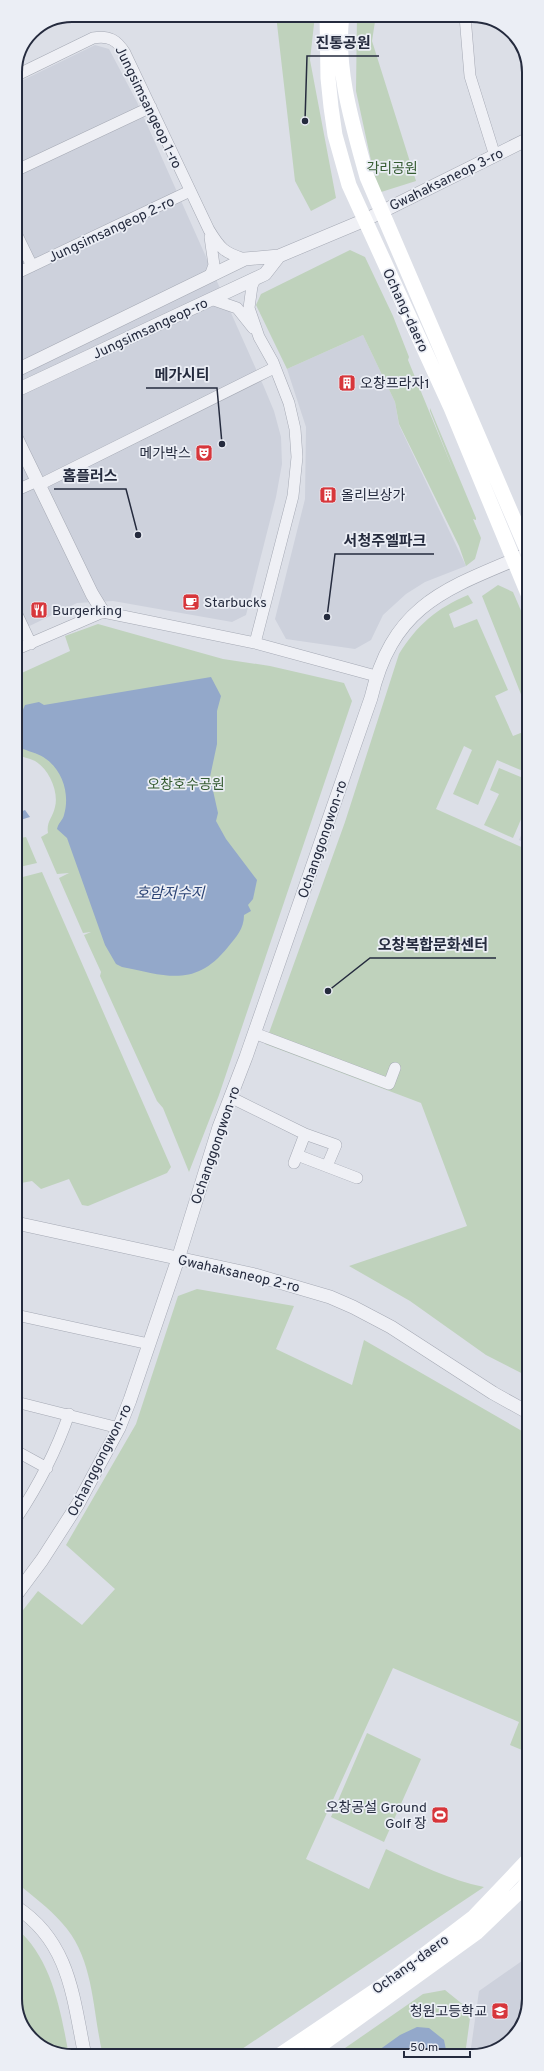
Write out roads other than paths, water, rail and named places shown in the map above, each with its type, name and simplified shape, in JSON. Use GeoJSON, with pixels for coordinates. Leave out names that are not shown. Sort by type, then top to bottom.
{"type":"FeatureCollection","features":[{"type":"Feature","properties":{"kind":"main road","name":"Ochang-daero"},"geometry":{"type":"LineString","coordinates":[[327,22],[328,78],[335,135],[349,185],[451,408],[522,580]]}},
{"type":"Feature","properties":{"kind":"main road","name":"Ochang-daero"},"geometry":{"type":"LineString","coordinates":[[341,22],[343,71],[352,123],[367,177],[383,211],[522,539]]}},
{"type":"Feature","properties":{"kind":"main road","name":"Ochang-daero"},"geometry":{"type":"LineString","coordinates":[[289,2049],[394,1978],[474,1917],[522,1866]]}},
{"type":"Feature","properties":{"kind":"main road","name":"Ochang-daero"},"geometry":{"type":"LineString","coordinates":[[315,2049],[476,1933],[522,1889]]}},
{"type":"Feature","properties":{"kind":"street"},"geometry":{"type":"LineString","coordinates":[[466,22],[470,76],[495,156]]}},
{"type":"Feature","properties":{"kind":"street","name":"Jungsimsangeop 1-ro"},"geometry":{"type":"LineString","coordinates":[[22,73],[93,38],[107,37],[114,39],[120,44],[209,230]]}},
{"type":"Feature","properties":{"kind":"street"},"geometry":{"type":"LineString","coordinates":[[22,168],[150,107]]}},
{"type":"Feature","properties":{"kind":"street","name":"Gwahaksaneop 3-ro"},"geometry":{"type":"LineString","coordinates":[[365,220],[522,142]]}},
{"type":"Feature","properties":{"kind":"street","name":"Jungsimsangeop 2-ro"},"geometry":{"type":"LineString","coordinates":[[22,271],[190,191]]}},
{"type":"Feature","properties":{"kind":"street","name":"Jungsimsangeop-ro"},"geometry":{"type":"LineString","coordinates":[[22,368],[245,258],[279,256],[365,220]]}},
{"type":"Feature","properties":{"kind":"street"},"geometry":{"type":"LineString","coordinates":[[209,230],[218,246],[230,255],[245,258]]}},
{"type":"Feature","properties":{"kind":"street"},"geometry":{"type":"LineString","coordinates":[[209,230],[214,265],[210,276]]}},
{"type":"Feature","properties":{"kind":"street","name":"Jungsimsangeop 2-ro"},"geometry":{"type":"LineString","coordinates":[[22,245],[32,266]]}},
{"type":"Feature","properties":{"kind":"street","name":"Jungsimsangeop-ro"},"geometry":{"type":"LineString","coordinates":[[22,388],[265,274],[279,256]]}},
{"type":"Feature","properties":{"kind":"street"},"geometry":{"type":"LineString","coordinates":[[255,279],[252,286],[249,308],[259,336],[289,403],[295,429],[298,457],[293,496],[255,643]]}},
{"type":"Feature","properties":{"kind":"street"},"geometry":{"type":"LineString","coordinates":[[212,299],[237,308],[259,336]]}},
{"type":"Feature","properties":{"kind":"street"},"geometry":{"type":"LineString","coordinates":[[22,489],[38,483],[274,368]]}},
{"type":"Feature","properties":{"kind":"street"},"geometry":{"type":"LineString","coordinates":[[22,450],[92,594],[103,612]]}},
{"type":"Feature","properties":{"kind":"street","name":"Ochanggongwon-ro"},"geometry":{"type":"LineString","coordinates":[[22,1587],[42,1560],[78,1504],[119,1428],[178,1259],[219,1127],[254,1033],[371,698],[376,676],[402,627],[427,602],[455,585],[522,556]]}},
{"type":"Feature","properties":{"kind":"street"},"geometry":{"type":"LineString","coordinates":[[22,647],[103,612],[255,643],[376,676]]}},
{"type":"Feature","properties":{"kind":"street"},"geometry":{"type":"LineString","coordinates":[[22,625],[31,644]]}},
{"type":"Feature","properties":{"kind":"street"},"geometry":{"type":"LineString","coordinates":[[254,1033],[389,1084],[395,1068]]}},
{"type":"Feature","properties":{"kind":"street"},"geometry":{"type":"LineString","coordinates":[[230,1097],[305,1134],[336,1145],[327,1166]]}},
{"type":"Feature","properties":{"kind":"street"},"geometry":{"type":"LineString","coordinates":[[305,1134],[296,1159],[327,1166],[357,1178]]}},
{"type":"Feature","properties":{"kind":"street","name":"Gwahaksaneop 2-ro"},"geometry":{"type":"LineString","coordinates":[[22,1224],[255,1275],[330,1297],[391,1327],[493,1393],[522,1409]]}},
{"type":"Feature","properties":{"kind":"street"},"geometry":{"type":"LineString","coordinates":[[22,1316],[149,1344]]}},
{"type":"Feature","properties":{"kind":"street"},"geometry":{"type":"LineString","coordinates":[[22,1403],[69,1414],[119,1428]]}},
{"type":"Feature","properties":{"kind":"street"},"geometry":{"type":"LineString","coordinates":[[22,1509],[47,1468],[69,1414]]}},
{"type":"Feature","properties":{"kind":"street"},"geometry":{"type":"LineString","coordinates":[[22,1454],[47,1468]]}},
{"type":"Feature","properties":{"kind":"street"},"geometry":{"type":"LineString","coordinates":[[22,1911],[35,1920],[45,1932],[60,1956],[73,1993],[85,2049]]}},
{"type":"Feature","properties":{"kind":"water","name":"호암저수지"},"geometry":{"type":"Polygon","coordinates":[[[211,677],[221,696],[217,711],[217,744],[210,777],[218,813],[216,821],[226,839],[257,880],[253,899],[248,905],[251,911],[244,915],[243,924],[237,936],[216,960],[204,969],[192,974],[180,976],[153,973],[122,967],[116,964],[105,945],[67,838],[57,829],[66,807],[64,784],[61,777],[52,764],[46,759],[38,754],[23,749],[22,712],[25,705],[39,702],[44,705],[211,677]]]}},
{"type":"Feature","properties":{"kind":"water"},"geometry":{"type":"Polygon","coordinates":[[[25,810],[30,817],[22,819],[22,811],[25,810]]]}},
{"type":"Feature","properties":{"kind":"water"},"geometry":{"type":"Polygon","coordinates":[[[417,2027],[429,2028],[444,2040],[446,2049],[380,2049],[400,2035],[417,2027]]]}},
{"type":"Feature","properties":{"kind":"place","name":"진통공원"},"geometry":{"type":"Point","coordinates":[305,121]}},
{"type":"Feature","properties":{"kind":"place","name":"오창프라자1"},"geometry":{"type":"Point","coordinates":[347,383]}},
{"type":"Feature","properties":{"kind":"place","name":"메가시티"},"geometry":{"type":"Point","coordinates":[222,444]}},
{"type":"Feature","properties":{"kind":"place","name":"메가박스"},"geometry":{"type":"Point","coordinates":[204,453]}},
{"type":"Feature","properties":{"kind":"place","name":"올리브상가"},"geometry":{"type":"Point","coordinates":[328,495]}},
{"type":"Feature","properties":{"kind":"place","name":"홈플러스"},"geometry":{"type":"Point","coordinates":[138,535]}},
{"type":"Feature","properties":{"kind":"place","name":"Starbucks"},"geometry":{"type":"Point","coordinates":[191,602]}},
{"type":"Feature","properties":{"kind":"place","name":"Burgerking"},"geometry":{"type":"Point","coordinates":[39,610]}},
{"type":"Feature","properties":{"kind":"place","name":"서청주엘파크"},"geometry":{"type":"Point","coordinates":[327,617]}},
{"type":"Feature","properties":{"kind":"place","name":"오창복합문화센터"},"geometry":{"type":"Point","coordinates":[328,991]}},
{"type":"Feature","properties":{"kind":"place","name":"오창공설 Ground Golf 장"},"geometry":{"type":"Point","coordinates":[440,1815]}},
{"type":"Feature","properties":{"kind":"place","name":"청원고등학교"},"geometry":{"type":"Point","coordinates":[500,2011]}},
{"type":"Feature","properties":{"kind":"park label","name":"각리공원"},"geometry":{"type":"Point","coordinates":[392,168]}},
{"type":"Feature","properties":{"kind":"park label","name":"오창호수공원"},"geometry":{"type":"Point","coordinates":[186,784]}}]}
